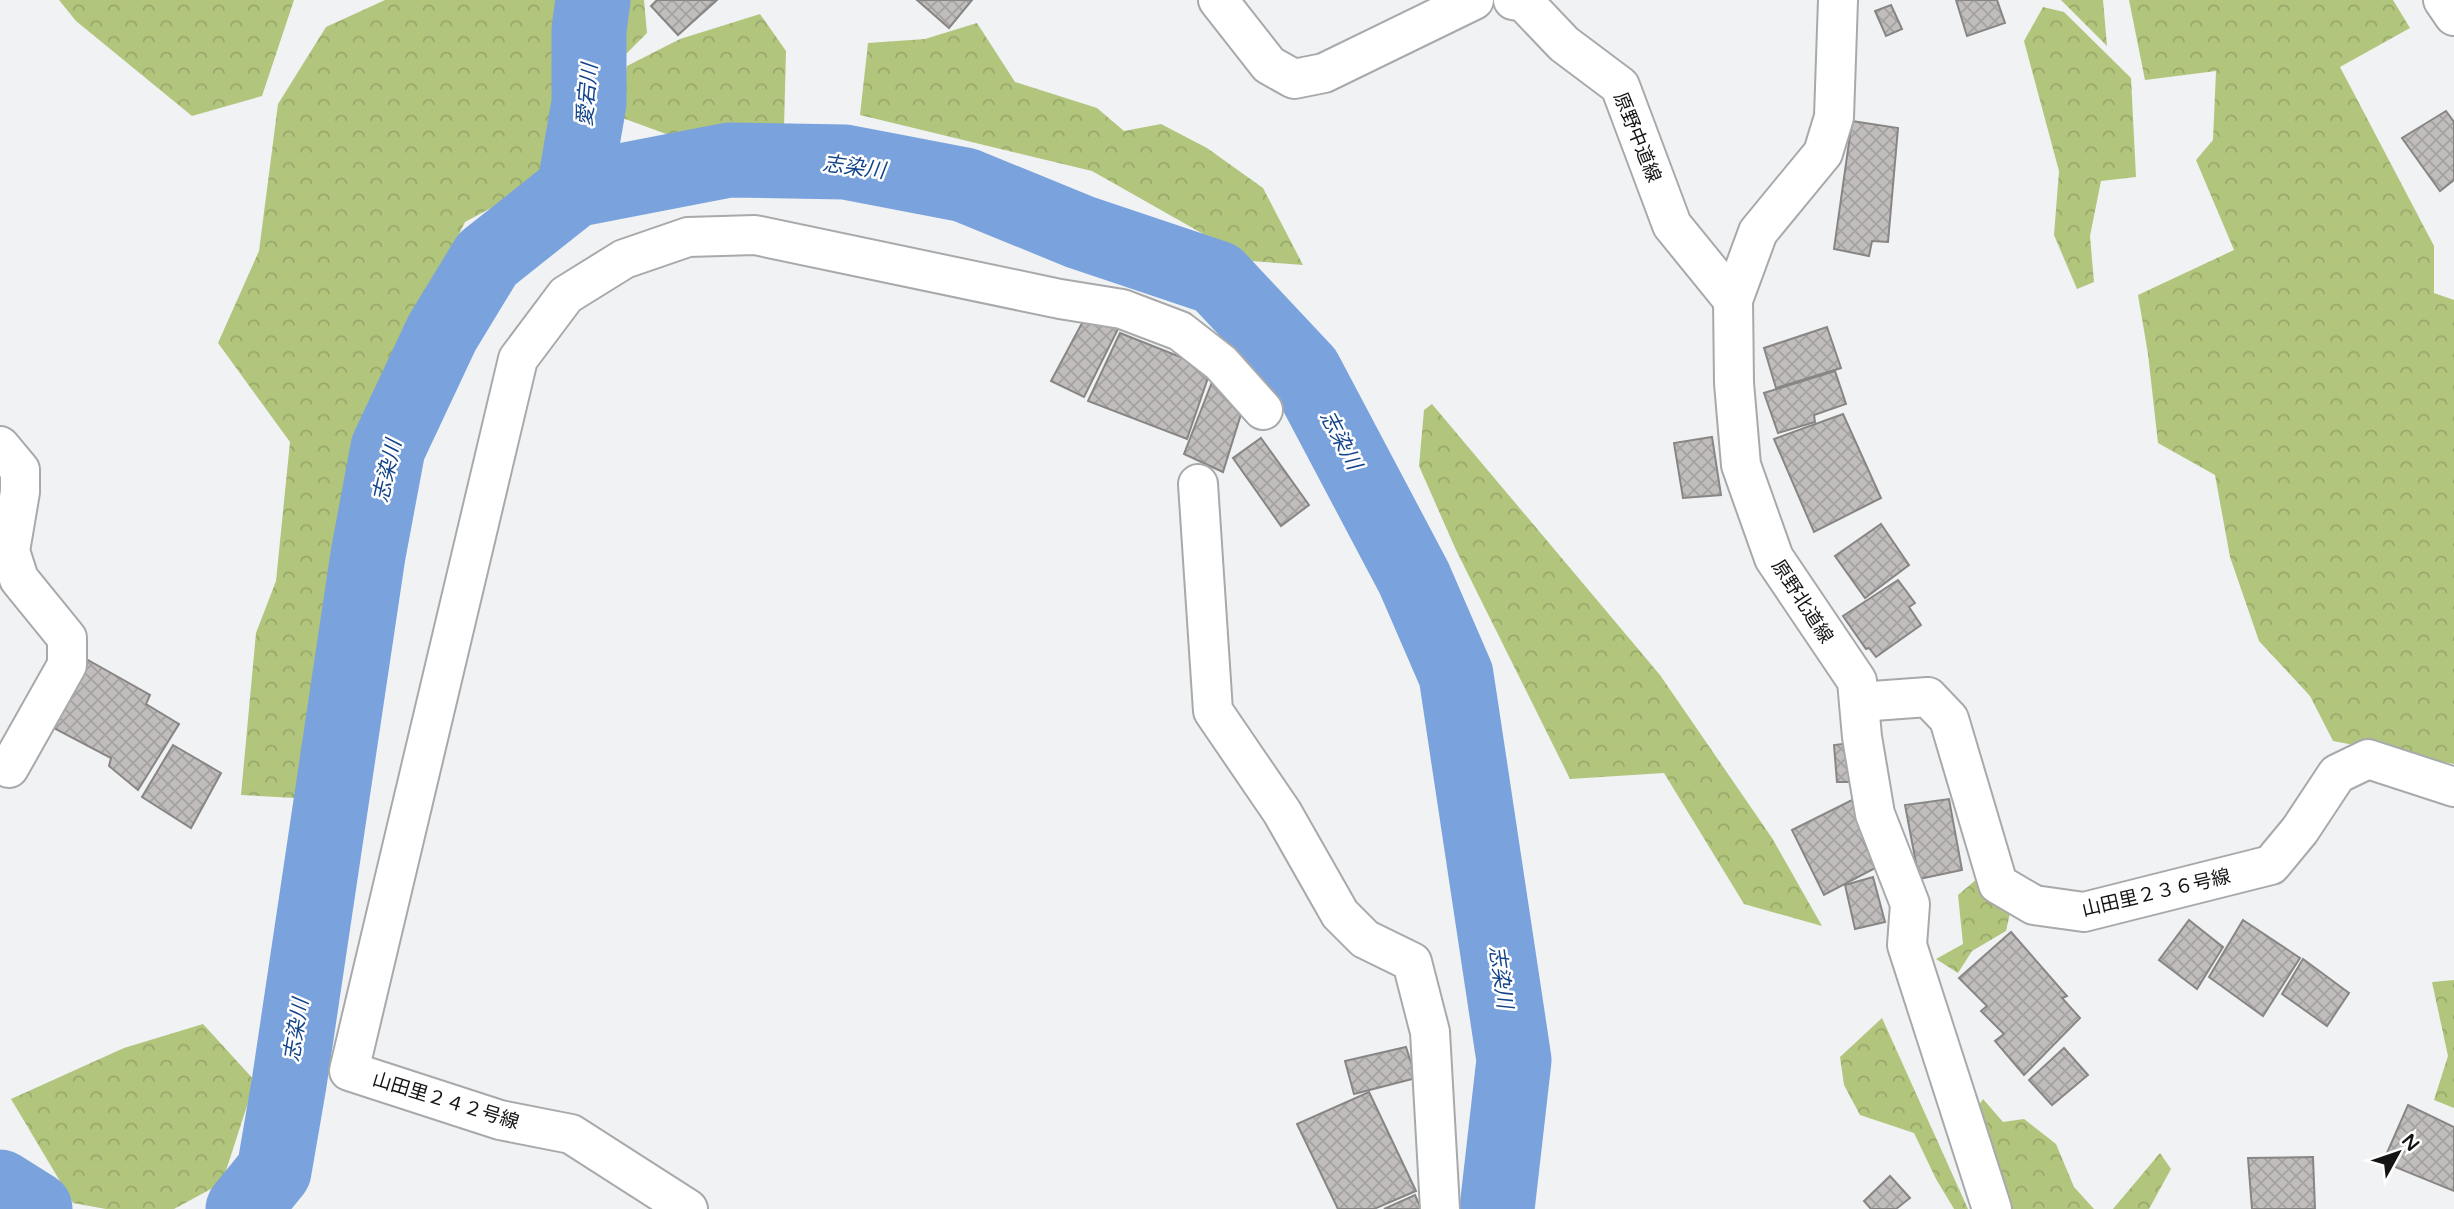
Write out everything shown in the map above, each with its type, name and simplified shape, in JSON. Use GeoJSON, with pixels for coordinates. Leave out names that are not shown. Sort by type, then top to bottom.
{"type":"FeatureCollection","features":[{"type":"Feature","properties":{"kind":"street"},"geometry":{"type":"LineString","coordinates":[[1218,0],[1269,65],[1294,79],[1324,73],[1474,0]]}},
{"type":"Feature","properties":{"kind":"street","name":"原野中道線"},"geometry":{"type":"LineString","coordinates":[[1513,0],[1524,2],[1564,44],[1620,86],[1672,225],[1733,300]]}},
{"type":"Feature","properties":{"kind":"street","name":"原野北道線"},"geometry":{"type":"LineString","coordinates":[[1838,0],[1834,117],[1823,152],[1758,232],[1733,300],[1734,383],[1741,465],[1774,558],[1857,681],[1875,814],[1910,904],[1907,945],[1992,1209]]}},
{"type":"Feature","properties":{"kind":"street"},"geometry":{"type":"LineString","coordinates":[[2443,0],[2454,16]]}},
{"type":"Feature","properties":{"kind":"street","name":"山田里２４２号線"},"geometry":{"type":"LineString","coordinates":[[688,1209],[571,1134],[499,1120],[349,1071],[518,359],[566,295],[624,259],[688,236],[755,235],[1060,299],[1122,309],[1180,331],[1221,363],[1263,410]]}},
{"type":"Feature","properties":{"kind":"street"},"geometry":{"type":"LineString","coordinates":[[0,446],[20,470],[20,492],[10,551],[19,579],[67,638],[67,666],[9,768]]}},
{"type":"Feature","properties":{"kind":"street"},"geometry":{"type":"LineString","coordinates":[[1198,484],[1213,711],[1282,812],[1340,914],[1365,939],[1412,962],[1430,1032],[1440,1209]]}},
{"type":"Feature","properties":{"kind":"street","name":"山田里２３６号線"},"geometry":{"type":"LineString","coordinates":[[1858,702],[1928,697],[1949,719],[1997,884],[2034,905],[2084,912],[2271,865],[2300,830],[2337,774],[2368,759],[2454,787]]}},
{"type":"Feature","properties":{"kind":"green space"},"geometry":{"type":"Polygon","coordinates":[[[59,0],[294,0],[262,96],[192,116],[76,21],[59,0]]]}},
{"type":"Feature","properties":{"kind":"green space"},"geometry":{"type":"Polygon","coordinates":[[[385,0],[569,0],[554,174],[465,222],[364,427],[339,592],[295,798],[241,795],[256,633],[276,581],[290,442],[218,343],[259,251],[278,104],[326,27],[385,0]]]}},
{"type":"Feature","properties":{"kind":"green space"},"geometry":{"type":"Polygon","coordinates":[[[601,0],[644,0],[647,33],[604,76],[597,54],[601,0]]]}},
{"type":"Feature","properties":{"kind":"green space"},"geometry":{"type":"Polygon","coordinates":[[[2061,0],[2103,0],[2107,46],[2061,0]]]}},
{"type":"Feature","properties":{"kind":"green space"},"geometry":{"type":"Polygon","coordinates":[[[2129,0],[2393,0],[2410,28],[2340,67],[2434,246],[2434,293],[2454,300],[2454,764],[2333,741],[2310,696],[2259,641],[2230,557],[2215,475],[2158,443],[2138,295],[2234,250],[2196,160],[2213,140],[2216,71],[2145,80],[2129,0]]]}},
{"type":"Feature","properties":{"kind":"green space"},"geometry":{"type":"Polygon","coordinates":[[[2043,7],[2064,12],[2131,78],[2136,177],[2101,181],[2090,236],[2094,282],[2077,289],[2054,235],[2059,171],[2024,41],[2043,7]]]}},
{"type":"Feature","properties":{"kind":"green space"},"geometry":{"type":"Polygon","coordinates":[[[760,14],[786,51],[784,128],[688,142],[617,116],[627,66],[680,39],[760,14]]]}},
{"type":"Feature","properties":{"kind":"green space"},"geometry":{"type":"Polygon","coordinates":[[[977,23],[1015,82],[1097,108],[1124,131],[1161,124],[1207,148],[1263,188],[1303,265],[1251,261],[1092,171],[860,115],[868,43],[925,39],[977,23]]]}},
{"type":"Feature","properties":{"kind":"green space"},"geometry":{"type":"Polygon","coordinates":[[[1432,404],[1660,675],[1772,838],[1822,926],[1744,904],[1664,773],[1570,779],[1456,550],[1419,466],[1424,410],[1432,404]]]}},
{"type":"Feature","properties":{"kind":"green space"},"geometry":{"type":"Polygon","coordinates":[[[1978,878],[2010,913],[2006,931],[1972,951],[1958,973],[1936,959],[1963,944],[1958,895],[1978,878]]]}},
{"type":"Feature","properties":{"kind":"green space"},"geometry":{"type":"Polygon","coordinates":[[[2454,980],[2454,1108],[2434,1100],[2448,1056],[2432,982],[2454,980]]]}},
{"type":"Feature","properties":{"kind":"green space"},"geometry":{"type":"Polygon","coordinates":[[[1882,1018],[1968,1209],[1954,1209],[1914,1133],[1860,1115],[1844,1085],[1840,1057],[1882,1018]]]}},
{"type":"Feature","properties":{"kind":"green space"},"geometry":{"type":"Polygon","coordinates":[[[203,1024],[255,1081],[222,1183],[174,1209],[106,1209],[73,1203],[11,1099],[124,1048],[203,1024]]]}},
{"type":"Feature","properties":{"kind":"green space"},"geometry":{"type":"Polygon","coordinates":[[[1983,1099],[2003,1122],[2024,1119],[2056,1144],[2074,1187],[2094,1209],[2000,1209],[1971,1117],[1983,1099]]]}},
{"type":"Feature","properties":{"kind":"green space"},"geometry":{"type":"Polygon","coordinates":[[[2160,1153],[2171,1169],[2149,1209],[2113,1209],[2160,1153]]]}},
{"type":"Feature","properties":{"kind":"building"},"geometry":{"type":"Polygon","coordinates":[[[657,0],[717,0],[678,35],[651,6],[657,0]]]}},
{"type":"Feature","properties":{"kind":"building"},"geometry":{"type":"Polygon","coordinates":[[[917,0],[972,0],[949,28],[917,0]]]}},
{"type":"Feature","properties":{"kind":"building"},"geometry":{"type":"Polygon","coordinates":[[[1956,0],[1997,0],[2005,23],[1967,36],[1956,0]]]}},
{"type":"Feature","properties":{"kind":"building"},"geometry":{"type":"Polygon","coordinates":[[[1891,5],[1902,29],[1886,36],[1875,11],[1891,5]]]}},
{"type":"Feature","properties":{"kind":"building"},"geometry":{"type":"Polygon","coordinates":[[[2446,111],[2454,122],[2454,180],[2440,191],[2402,138],[2446,111]]]}},
{"type":"Feature","properties":{"kind":"building"},"geometry":{"type":"Polygon","coordinates":[[[1852,121],[1898,128],[1888,242],[1872,241],[1869,256],[1834,249],[1852,121]]]}},
{"type":"Feature","properties":{"kind":"building"},"geometry":{"type":"Polygon","coordinates":[[[1089,310],[1120,325],[1084,397],[1051,381],[1089,310]]]}},
{"type":"Feature","properties":{"kind":"building"},"geometry":{"type":"Polygon","coordinates":[[[1827,327],[1841,368],[1776,388],[1764,348],[1827,327]]]}},
{"type":"Feature","properties":{"kind":"building"},"geometry":{"type":"Polygon","coordinates":[[[1120,333],[1211,369],[1187,439],[1088,401],[1120,333]]]}},
{"type":"Feature","properties":{"kind":"building"},"geometry":{"type":"Polygon","coordinates":[[[1835,371],[1846,404],[1814,415],[1815,422],[1778,433],[1764,393],[1835,371]]]}},
{"type":"Feature","properties":{"kind":"building"},"geometry":{"type":"Polygon","coordinates":[[[1212,382],[1246,398],[1223,472],[1184,454],[1212,382]]]}},
{"type":"Feature","properties":{"kind":"building"},"geometry":{"type":"Polygon","coordinates":[[[1843,414],[1881,498],[1814,532],[1774,439],[1843,414]]]}},
{"type":"Feature","properties":{"kind":"building"},"geometry":{"type":"Polygon","coordinates":[[[1712,437],[1721,495],[1683,498],[1674,443],[1712,437]]]}},
{"type":"Feature","properties":{"kind":"building"},"geometry":{"type":"Polygon","coordinates":[[[1261,438],[1309,505],[1281,526],[1233,458],[1261,438]]]}},
{"type":"Feature","properties":{"kind":"building"},"geometry":{"type":"Polygon","coordinates":[[[1881,524],[1909,565],[1865,598],[1835,556],[1881,524]]]}},
{"type":"Feature","properties":{"kind":"building"},"geometry":{"type":"Polygon","coordinates":[[[1898,580],[1915,603],[1909,607],[1921,625],[1876,657],[1869,648],[1866,649],[1843,616],[1898,580]]]}},
{"type":"Feature","properties":{"kind":"building"},"geometry":{"type":"Polygon","coordinates":[[[88,660],[150,695],[146,704],[179,724],[138,790],[109,766],[111,758],[46,724],[88,660]]]}},
{"type":"Feature","properties":{"kind":"building"},"geometry":{"type":"Polygon","coordinates":[[[1850,743],[1855,782],[1837,782],[1834,745],[1850,743]]]}},
{"type":"Feature","properties":{"kind":"building"},"geometry":{"type":"Polygon","coordinates":[[[173,745],[221,773],[191,828],[142,797],[173,745]]]}},
{"type":"Feature","properties":{"kind":"building"},"geometry":{"type":"Polygon","coordinates":[[[1949,799],[1962,870],[1919,879],[1905,805],[1949,799]]]}},
{"type":"Feature","properties":{"kind":"building"},"geometry":{"type":"Polygon","coordinates":[[[1852,800],[1871,839],[1864,843],[1877,867],[1824,895],[1792,830],[1852,800]]]}},
{"type":"Feature","properties":{"kind":"building"},"geometry":{"type":"Polygon","coordinates":[[[1873,877],[1885,922],[1855,929],[1845,885],[1873,877]]]}},
{"type":"Feature","properties":{"kind":"building"},"geometry":{"type":"Polygon","coordinates":[[[2189,920],[2223,947],[2197,989],[2159,960],[2189,920]]]}},
{"type":"Feature","properties":{"kind":"building"},"geometry":{"type":"Polygon","coordinates":[[[2243,920],[2300,958],[2263,1016],[2209,977],[2243,920]]]}},
{"type":"Feature","properties":{"kind":"building"},"geometry":{"type":"Polygon","coordinates":[[[2011,932],[2067,996],[2062,998],[2080,1018],[2024,1075],[1995,1041],[2004,1034],[1981,1011],[1987,1006],[1959,978],[2011,932]]]}},
{"type":"Feature","properties":{"kind":"building"},"geometry":{"type":"Polygon","coordinates":[[[2303,959],[2349,993],[2327,1026],[2282,994],[2303,959]]]}},
{"type":"Feature","properties":{"kind":"building"},"geometry":{"type":"Polygon","coordinates":[[[1406,1047],[1416,1078],[1354,1094],[1345,1061],[1406,1047]]]}},
{"type":"Feature","properties":{"kind":"building"},"geometry":{"type":"Polygon","coordinates":[[[2064,1048],[2088,1075],[2052,1105],[2029,1080],[2064,1048]]]}},
{"type":"Feature","properties":{"kind":"building"},"geometry":{"type":"Polygon","coordinates":[[[1369,1092],[1416,1191],[1374,1209],[1338,1209],[1297,1124],[1369,1092]]]}},
{"type":"Feature","properties":{"kind":"building"},"geometry":{"type":"Polygon","coordinates":[[[2408,1105],[2454,1127],[2454,1191],[2383,1162],[2408,1105]]]}},
{"type":"Feature","properties":{"kind":"building"},"geometry":{"type":"Polygon","coordinates":[[[2313,1157],[2315,1209],[2252,1209],[2248,1158],[2313,1157]]]}},
{"type":"Feature","properties":{"kind":"building"},"geometry":{"type":"Polygon","coordinates":[[[1890,1176],[1910,1198],[1896,1209],[1871,1209],[1864,1201],[1890,1176]]]}},
{"type":"Feature","properties":{"kind":"building"},"geometry":{"type":"Polygon","coordinates":[[[1415,1195],[1421,1209],[1384,1209],[1415,1195]]]}},
{"type":"Feature","properties":{"kind":"waterway","name":"愛宕川"},"geometry":{"type":"LineString","coordinates":[[574,190],[589,103],[589,30],[593,0]]}},
{"type":"Feature","properties":{"kind":"waterway","name":"志染川"},"geometry":{"type":"LineString","coordinates":[[243,1209],[274,1171],[368,555],[388,448],[442,333],[487,259],[574,190],[729,160],[845,162],[965,185],[1080,232],[1217,278],[1305,372],[1414,578],[1456,675],[1514,1060],[1497,1209]]}},
{"type":"Feature","properties":{"kind":"waterway","name":"志染川"},"geometry":{"type":"LineString","coordinates":[[0,1187],[35,1209]]}}]}
